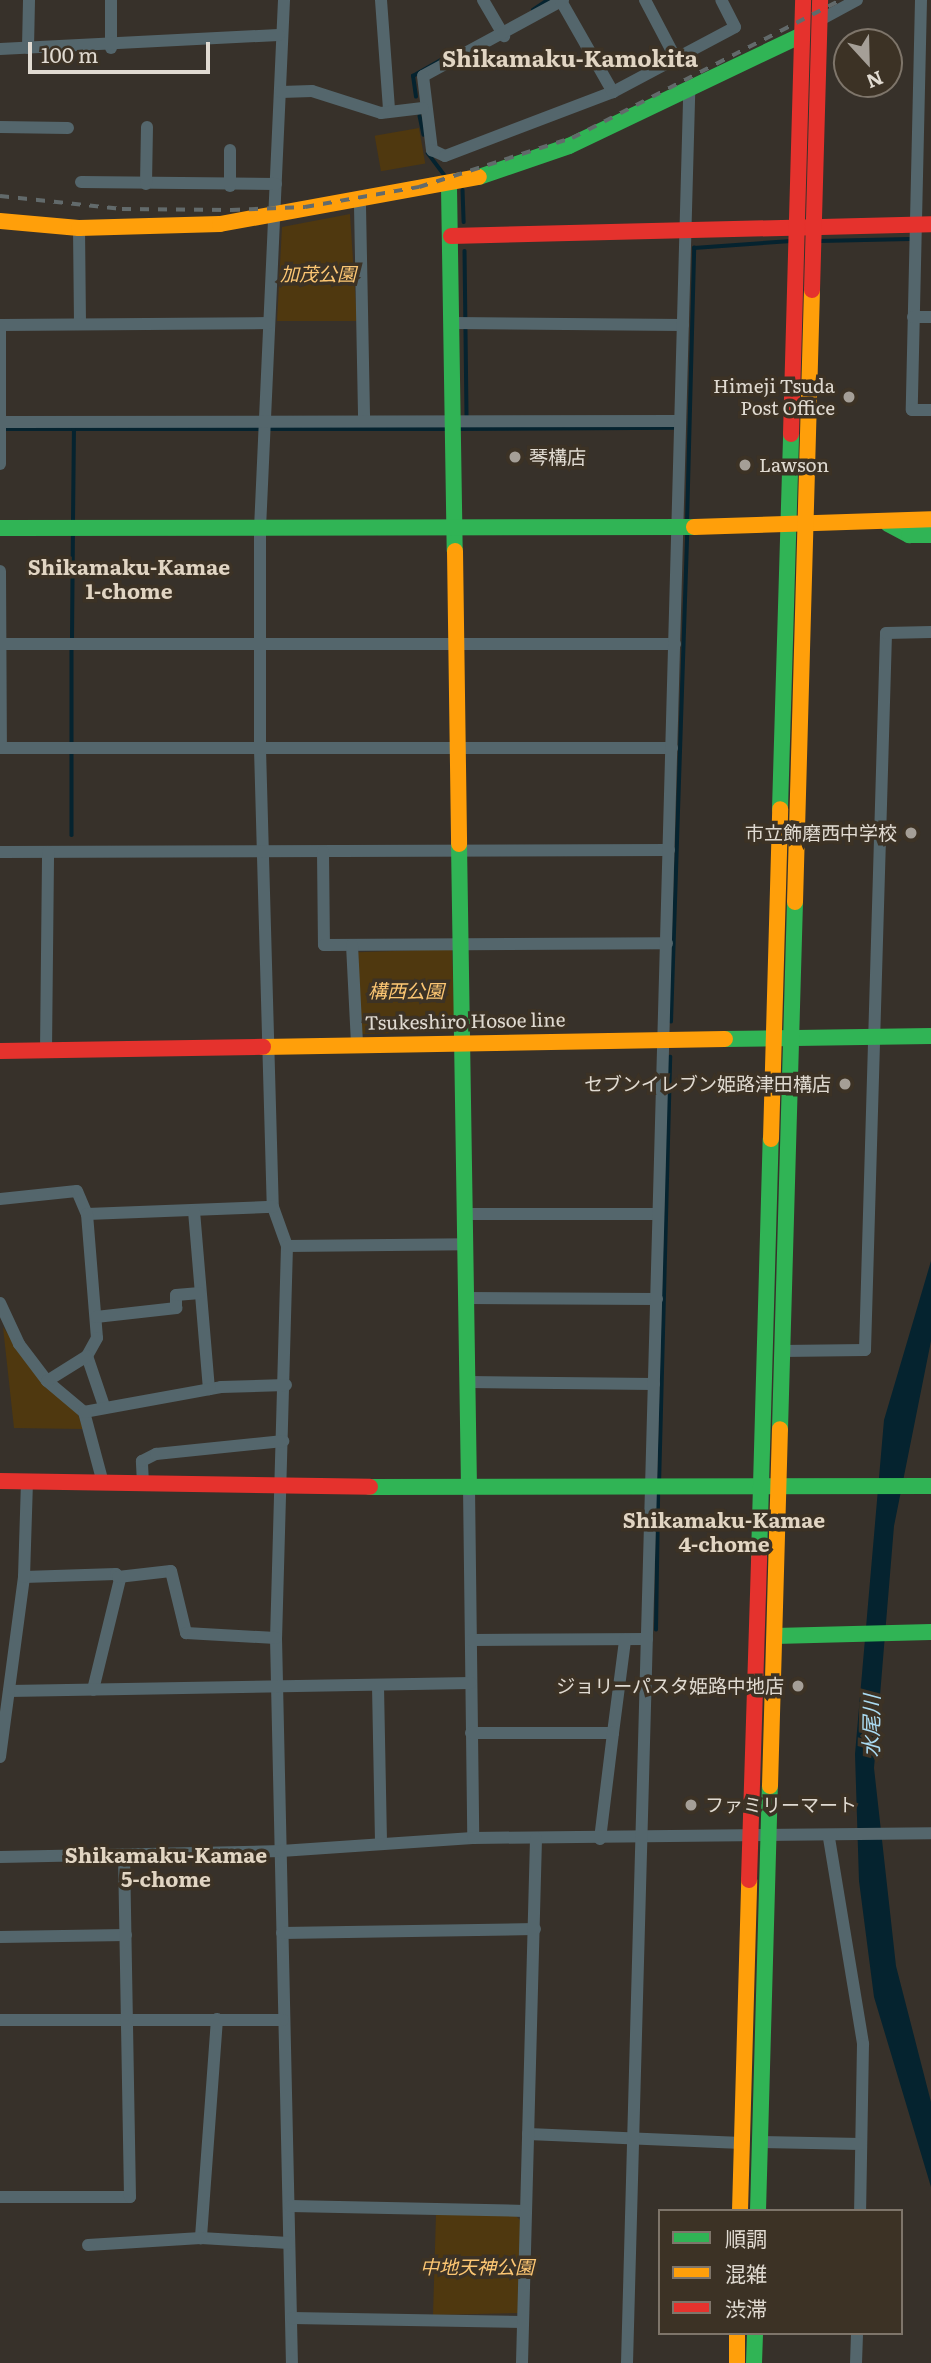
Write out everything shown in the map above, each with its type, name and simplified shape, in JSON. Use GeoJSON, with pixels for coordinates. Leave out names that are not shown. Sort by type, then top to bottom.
{"type":"FeatureCollection","features":[{"type":"Feature","properties":{"kind":"street"},"geometry":{"type":"LineString","coordinates":[[28,48],[29,0]]}},
{"type":"Feature","properties":{"kind":"street"},"geometry":{"type":"LineString","coordinates":[[111,0],[111,48]]}},
{"type":"Feature","properties":{"kind":"street"},"geometry":{"type":"LineString","coordinates":[[284,0],[279,35],[281,92],[263,422],[260,749],[262,852],[272,1043],[273,1207],[287,1246],[286,1385],[278,1486],[276,1688],[292,2363]]}},
{"type":"Feature","properties":{"kind":"street"},"geometry":{"type":"LineString","coordinates":[[381,0],[389,110]]}},
{"type":"Feature","properties":{"kind":"street"},"geometry":{"type":"LineString","coordinates":[[483,0],[500,32]]}},
{"type":"Feature","properties":{"kind":"street"},"geometry":{"type":"LineString","coordinates":[[645,0],[676,59]]}},
{"type":"Feature","properties":{"kind":"street"},"geometry":{"type":"LineString","coordinates":[[613,92],[556,2],[423,76],[423,108],[432,150],[445,156],[613,92],[735,27],[721,0]]}},
{"type":"Feature","properties":{"kind":"street"},"geometry":{"type":"LineString","coordinates":[[740,2209],[803,0]]}},
{"type":"Feature","properties":{"kind":"street"},"geometry":{"type":"LineString","coordinates":[[758,2209],[767,1838],[793,1039],[820,0]]}},
{"type":"Feature","properties":{"kind":"street"},"geometry":{"type":"LineString","coordinates":[[820,20],[857,0]]}},
{"type":"Feature","properties":{"kind":"street"},"geometry":{"type":"LineString","coordinates":[[921,0],[926,32],[923,224],[914,317],[912,410],[931,410]]}},
{"type":"Feature","properties":{"kind":"street"},"geometry":{"type":"LineString","coordinates":[[0,49],[111,48],[279,35]]}},
{"type":"Feature","properties":{"kind":"street"},"geometry":{"type":"LineString","coordinates":[[0,221],[79,228],[275,219],[360,206],[449,187],[569,146],[689,94],[802,36]]}},
{"type":"Feature","properties":{"kind":"street"},"geometry":{"type":"LineString","coordinates":[[281,92],[312,91],[381,113],[423,108]]}},
{"type":"Feature","properties":{"kind":"street"},"geometry":{"type":"LineString","coordinates":[[627,2363],[689,94]]}},
{"type":"Feature","properties":{"kind":"street"},"geometry":{"type":"LineString","coordinates":[[0,127],[68,128]]}},
{"type":"Feature","properties":{"kind":"street"},"geometry":{"type":"LineString","coordinates":[[146,127],[146,184]]}},
{"type":"Feature","properties":{"kind":"street"},"geometry":{"type":"LineString","coordinates":[[230,150],[230,186]]}},
{"type":"Feature","properties":{"kind":"street"},"geometry":{"type":"LineString","coordinates":[[81,182],[230,186],[276,184]]}},
{"type":"Feature","properties":{"kind":"street"},"geometry":{"type":"LineString","coordinates":[[449,187],[473,1838]]}},
{"type":"Feature","properties":{"kind":"street"},"geometry":{"type":"LineString","coordinates":[[360,206],[364,420]]}},
{"type":"Feature","properties":{"kind":"street"},"geometry":{"type":"LineString","coordinates":[[451,236],[923,224]]}},
{"type":"Feature","properties":{"kind":"street"},"geometry":{"type":"LineString","coordinates":[[79,228],[80,323]]}},
{"type":"Feature","properties":{"kind":"street"},"geometry":{"type":"LineString","coordinates":[[914,317],[931,317]]}},
{"type":"Feature","properties":{"kind":"street"},"geometry":{"type":"LineString","coordinates":[[0,464],[0,324],[269,323]]}},
{"type":"Feature","properties":{"kind":"street"},"geometry":{"type":"LineString","coordinates":[[453,323],[683,325]]}},
{"type":"Feature","properties":{"kind":"street"},"geometry":{"type":"LineString","coordinates":[[0,422],[680,421]]}},
{"type":"Feature","properties":{"kind":"street"},"geometry":{"type":"LineString","coordinates":[[0,528],[787,527],[888,524],[931,519]]}},
{"type":"Feature","properties":{"kind":"street"},"geometry":{"type":"LineString","coordinates":[[888,524],[909,535],[931,535]]}},
{"type":"Feature","properties":{"kind":"street"},"geometry":{"type":"LineString","coordinates":[[0,572],[1,748],[672,748]]}},
{"type":"Feature","properties":{"kind":"street"},"geometry":{"type":"LineString","coordinates":[[782,1351],[865,1350],[886,633],[931,632]]}},
{"type":"Feature","properties":{"kind":"street"},"geometry":{"type":"LineString","coordinates":[[1,644],[675,644]]}},
{"type":"Feature","properties":{"kind":"street"},"geometry":{"type":"LineString","coordinates":[[0,852],[669,850]]}},
{"type":"Feature","properties":{"kind":"street"},"geometry":{"type":"LineString","coordinates":[[46,1050],[48,852]]}},
{"type":"Feature","properties":{"kind":"street"},"geometry":{"type":"LineString","coordinates":[[323,852],[324,945],[462,942],[667,943]]}},
{"type":"Feature","properties":{"kind":"street"},"geometry":{"type":"LineString","coordinates":[[352,944],[357,1043]]}},
{"type":"Feature","properties":{"kind":"street","name":"Tsukeshiro Hosoe line"},"geometry":{"type":"LineString","coordinates":[[0,1051],[272,1043],[931,1036]]}},
{"type":"Feature","properties":{"kind":"street"},"geometry":{"type":"LineString","coordinates":[[0,1199],[77,1191],[87,1214],[96,1317],[94,1353],[47,1381]]}},
{"type":"Feature","properties":{"kind":"street"},"geometry":{"type":"LineString","coordinates":[[87,1214],[273,1207]]}},
{"type":"Feature","properties":{"kind":"street"},"geometry":{"type":"LineString","coordinates":[[194,1211],[209,1389]]}},
{"type":"Feature","properties":{"kind":"street"},"geometry":{"type":"LineString","coordinates":[[466,1214],[658,1214]]}},
{"type":"Feature","properties":{"kind":"street"},"geometry":{"type":"LineString","coordinates":[[287,1246],[466,1244]]}},
{"type":"Feature","properties":{"kind":"street"},"geometry":{"type":"LineString","coordinates":[[96,1317],[176,1308],[176,1295],[200,1293]]}},
{"type":"Feature","properties":{"kind":"street"},"geometry":{"type":"LineString","coordinates":[[467,1298],[657,1298]]}},
{"type":"Feature","properties":{"kind":"street"},"geometry":{"type":"LineString","coordinates":[[0,1303],[47,1381],[84,1412],[103,1483]]}},
{"type":"Feature","properties":{"kind":"street"},"geometry":{"type":"LineString","coordinates":[[87,1356],[104,1406]]}},
{"type":"Feature","properties":{"kind":"street"},"geometry":{"type":"LineString","coordinates":[[468,1382],[654,1384]]}},
{"type":"Feature","properties":{"kind":"street"},"geometry":{"type":"LineString","coordinates":[[84,1412],[104,1406],[209,1389],[286,1385]]}},
{"type":"Feature","properties":{"kind":"street"},"geometry":{"type":"LineString","coordinates":[[144,1483],[142,1461],[156,1454],[283,1441]]}},
{"type":"Feature","properties":{"kind":"street"},"geometry":{"type":"LineString","coordinates":[[0,1481],[651,1491],[931,1486]]}},
{"type":"Feature","properties":{"kind":"street"},"geometry":{"type":"LineString","coordinates":[[0,1757],[24,1577],[27,1482]]}},
{"type":"Feature","properties":{"kind":"street"},"geometry":{"type":"LineString","coordinates":[[24,1577],[118,1577],[171,1571],[186,1633],[276,1638]]}},
{"type":"Feature","properties":{"kind":"street"},"geometry":{"type":"LineString","coordinates":[[93,1690],[118,1577]]}},
{"type":"Feature","properties":{"kind":"street"},"geometry":{"type":"LineString","coordinates":[[775,1636],[931,1632]]}},
{"type":"Feature","properties":{"kind":"street"},"geometry":{"type":"LineString","coordinates":[[471,1640],[647,1639]]}},
{"type":"Feature","properties":{"kind":"street"},"geometry":{"type":"LineString","coordinates":[[600,1839],[625,1640]]}},
{"type":"Feature","properties":{"kind":"street"},"geometry":{"type":"LineString","coordinates":[[9,1692],[471,1683]]}},
{"type":"Feature","properties":{"kind":"street"},"geometry":{"type":"LineString","coordinates":[[378,1686],[381,1844]]}},
{"type":"Feature","properties":{"kind":"street"},"geometry":{"type":"LineString","coordinates":[[471,1734],[613,1733]]}},
{"type":"Feature","properties":{"kind":"street"},"geometry":{"type":"LineString","coordinates":[[0,1857],[281,1851],[473,1838],[829,1838],[931,1833]]}},
{"type":"Feature","properties":{"kind":"street"},"geometry":{"type":"LineString","coordinates":[[522,2363],[536,1838]]}},
{"type":"Feature","properties":{"kind":"street"},"geometry":{"type":"LineString","coordinates":[[829,1838],[863,2045],[860,2209]]}},
{"type":"Feature","properties":{"kind":"street"},"geometry":{"type":"LineString","coordinates":[[0,2197],[130,2197],[124,1855]]}},
{"type":"Feature","properties":{"kind":"street"},"geometry":{"type":"LineString","coordinates":[[282,1933],[535,1929]]}},
{"type":"Feature","properties":{"kind":"street"},"geometry":{"type":"LineString","coordinates":[[0,1937],[126,1935]]}},
{"type":"Feature","properties":{"kind":"street"},"geometry":{"type":"LineString","coordinates":[[0,2020],[128,2016],[284,2020]]}},
{"type":"Feature","properties":{"kind":"street"},"geometry":{"type":"LineString","coordinates":[[201,2238],[217,2019]]}},
{"type":"Feature","properties":{"kind":"street"},"geometry":{"type":"LineString","coordinates":[[528,2134],[742,2143]]}},
{"type":"Feature","properties":{"kind":"street"},"geometry":{"type":"LineString","coordinates":[[761,2142],[861,2144]]}},
{"type":"Feature","properties":{"kind":"street"},"geometry":{"type":"LineString","coordinates":[[290,2206],[525,2211]]}},
{"type":"Feature","properties":{"kind":"street"},"geometry":{"type":"LineString","coordinates":[[88,2245],[201,2238],[289,2243]]}},
{"type":"Feature","properties":{"kind":"street"},"geometry":{"type":"LineString","coordinates":[[292,2318],[523,2322]]}},
{"type":"Feature","properties":{"kind":"street"},"geometry":{"type":"LineString","coordinates":[[737,2335],[737,2363]]}},
{"type":"Feature","properties":{"kind":"street"},"geometry":{"type":"LineString","coordinates":[[754,2363],[755,2335]]}},
{"type":"Feature","properties":{"kind":"street"},"geometry":{"type":"LineString","coordinates":[[856,2363],[857,2335]]}},
{"type":"Feature","properties":{"kind":"green space"},"geometry":{"type":"Polygon","coordinates":[[[419,128],[425,163],[381,171],[375,136],[419,128]]]}},
{"type":"Feature","properties":{"kind":"green space","name":"加茂公園"},"geometry":{"type":"Polygon","coordinates":[[[350,214],[357,321],[277,321],[282,227],[350,214]]]}},
{"type":"Feature","properties":{"kind":"green space","name":"構西公園"},"geometry":{"type":"Polygon","coordinates":[[[452,949],[455,1031],[361,1034],[358,952],[452,949]]]}},
{"type":"Feature","properties":{"kind":"green space"},"geometry":{"type":"Polygon","coordinates":[[[3,1327],[45,1387],[77,1411],[83,1429],[14,1428],[3,1327]]]}},
{"type":"Feature","properties":{"kind":"green space","name":"中地天神公園"},"geometry":{"type":"Polygon","coordinates":[[[436,2214],[516,2216],[521,2221],[519,2313],[433,2315],[436,2214]]]}},
{"type":"Feature","properties":{"kind":"water","name":"水尾川"},"geometry":{"type":"Polygon","coordinates":[[[931,1261],[931,1341],[894,1526],[874,1768],[896,1966],[931,2102],[931,2187],[874,1997],[859,1881],[855,1754],[884,1420],[931,1261]]]}},
{"type":"Feature","properties":{"kind":"waterway"},"geometry":{"type":"LineString","coordinates":[[533,10],[548,0]]}},
{"type":"Feature","properties":{"kind":"waterway"},"geometry":{"type":"LineString","coordinates":[[416,97],[413,76],[462,48]]}},
{"type":"Feature","properties":{"kind":"waterway"},"geometry":{"type":"LineString","coordinates":[[420,116],[424,135]]}},
{"type":"Feature","properties":{"kind":"waterway"},"geometry":{"type":"LineString","coordinates":[[428,153],[448,180]]}},
{"type":"Feature","properties":{"kind":"waterway"},"geometry":{"type":"LineString","coordinates":[[463,190],[464,222]]}},
{"type":"Feature","properties":{"kind":"waterway"},"geometry":{"type":"LineString","coordinates":[[820,241],[909,239]]}},
{"type":"Feature","properties":{"kind":"waterway"},"geometry":{"type":"LineString","coordinates":[[687,523],[694,248],[791,241]]}},
{"type":"Feature","properties":{"kind":"waterway"},"geometry":{"type":"LineString","coordinates":[[465,251],[467,420]]}},
{"type":"Feature","properties":{"kind":"waterway"},"geometry":{"type":"LineString","coordinates":[[457,429],[677,428]]}},
{"type":"Feature","properties":{"kind":"waterway"},"geometry":{"type":"LineString","coordinates":[[2,429],[260,429]]}},
{"type":"Feature","properties":{"kind":"waterway"},"geometry":{"type":"LineString","coordinates":[[73,521],[74,429]]}},
{"type":"Feature","properties":{"kind":"waterway"},"geometry":{"type":"LineString","coordinates":[[268,429],[446,429]]}},
{"type":"Feature","properties":{"kind":"waterway"},"geometry":{"type":"LineString","coordinates":[[72,640],[73,532]]}},
{"type":"Feature","properties":{"kind":"waterway"},"geometry":{"type":"LineString","coordinates":[[671,1022],[687,534]]}},
{"type":"Feature","properties":{"kind":"waterway"},"geometry":{"type":"LineString","coordinates":[[72,648],[72,745]]}},
{"type":"Feature","properties":{"kind":"waterway"},"geometry":{"type":"LineString","coordinates":[[72,753],[72,835]]}},
{"type":"Feature","properties":{"kind":"waterway"},"geometry":{"type":"LineString","coordinates":[[659,1485],[670,1057]]}},
{"type":"Feature","properties":{"kind":"waterway"},"geometry":{"type":"LineString","coordinates":[[656,1630],[658,1496]]}},
{"type":"Feature","properties":{"kind":"railway"},"geometry":{"type":"LineString","coordinates":[[0,196],[122,209],[231,210],[305,207],[419,187],[572,138],[840,0]]}},
{"type":"Feature","properties":{"kind":"traffic: fast"},"geometry":{"type":"LineString","coordinates":[[479,177],[569,146],[802,35]]}},
{"type":"Feature","properties":{"kind":"traffic: fast"},"geometry":{"type":"LineString","coordinates":[[449,187],[455,551]]}},
{"type":"Feature","properties":{"kind":"traffic: fast"},"geometry":{"type":"LineString","coordinates":[[780,809],[791,434]]}},
{"type":"Feature","properties":{"kind":"traffic: fast"},"geometry":{"type":"LineString","coordinates":[[888,524],[909,535],[931,535]]}},
{"type":"Feature","properties":{"kind":"traffic: fast"},"geometry":{"type":"LineString","coordinates":[[0,528],[694,527]]}},
{"type":"Feature","properties":{"kind":"traffic: fast"},"geometry":{"type":"LineString","coordinates":[[459,844],[469,1487]]}},
{"type":"Feature","properties":{"kind":"traffic: fast"},"geometry":{"type":"LineString","coordinates":[[780,1429],[795,902]]}},
{"type":"Feature","properties":{"kind":"traffic: fast"},"geometry":{"type":"LineString","coordinates":[[725,1039],[931,1036]]}},
{"type":"Feature","properties":{"kind":"traffic: fast"},"geometry":{"type":"LineString","coordinates":[[759,1557],[771,1139]]}},
{"type":"Feature","properties":{"kind":"traffic: fast"},"geometry":{"type":"LineString","coordinates":[[370,1487],[931,1486]]}},
{"type":"Feature","properties":{"kind":"traffic: fast"},"geometry":{"type":"LineString","coordinates":[[775,1636],[931,1632]]}},
{"type":"Feature","properties":{"kind":"traffic: fast"},"geometry":{"type":"LineString","coordinates":[[758,2209],[770,1786]]}},
{"type":"Feature","properties":{"kind":"traffic: fast"},"geometry":{"type":"LineString","coordinates":[[754,2363],[755,2335]]}},
{"type":"Feature","properties":{"kind":"traffic: slow"},"geometry":{"type":"LineString","coordinates":[[0,221],[79,228],[220,224],[479,177]]}},
{"type":"Feature","properties":{"kind":"traffic: slow"},"geometry":{"type":"LineString","coordinates":[[795,902],[812,290]]}},
{"type":"Feature","properties":{"kind":"traffic: slow"},"geometry":{"type":"LineString","coordinates":[[694,527],[931,519]]}},
{"type":"Feature","properties":{"kind":"traffic: slow"},"geometry":{"type":"LineString","coordinates":[[455,551],[459,844]]}},
{"type":"Feature","properties":{"kind":"traffic: slow"},"geometry":{"type":"LineString","coordinates":[[771,1139],[780,809]]}},
{"type":"Feature","properties":{"kind":"traffic: slow"},"geometry":{"type":"LineString","coordinates":[[263,1047],[725,1039]]}},
{"type":"Feature","properties":{"kind":"traffic: slow"},"geometry":{"type":"LineString","coordinates":[[770,1786],[780,1429]]}},
{"type":"Feature","properties":{"kind":"traffic: slow"},"geometry":{"type":"LineString","coordinates":[[740,2209],[749,1880]]}},
{"type":"Feature","properties":{"kind":"traffic: slow"},"geometry":{"type":"LineString","coordinates":[[737,2335],[737,2363]]}},
{"type":"Feature","properties":{"kind":"traffic: jam"},"geometry":{"type":"LineString","coordinates":[[791,434],[803,0]]}},
{"type":"Feature","properties":{"kind":"traffic: jam"},"geometry":{"type":"LineString","coordinates":[[812,290],[820,0]]}},
{"type":"Feature","properties":{"kind":"traffic: jam"},"geometry":{"type":"LineString","coordinates":[[451,236],[931,224]]}},
{"type":"Feature","properties":{"kind":"traffic: jam"},"geometry":{"type":"LineString","coordinates":[[0,1051],[263,1047]]}},
{"type":"Feature","properties":{"kind":"traffic: jam"},"geometry":{"type":"LineString","coordinates":[[0,1481],[370,1487]]}},
{"type":"Feature","properties":{"kind":"traffic: jam"},"geometry":{"type":"LineString","coordinates":[[749,1880],[759,1557]]}},
{"type":"Feature","properties":{"kind":"place","name":"Himeji Tsuda Post Office"},"geometry":{"type":"Point","coordinates":[849,397]}},
{"type":"Feature","properties":{"kind":"place","name":"琴構店"},"geometry":{"type":"Point","coordinates":[515,457]}},
{"type":"Feature","properties":{"kind":"place","name":"Lawson"},"geometry":{"type":"Point","coordinates":[745,465]}},
{"type":"Feature","properties":{"kind":"place","name":"市立飾磨西中学校"},"geometry":{"type":"Point","coordinates":[911,833]}},
{"type":"Feature","properties":{"kind":"place","name":"セブンイレブン姫路津田構店"},"geometry":{"type":"Point","coordinates":[845,1084]}},
{"type":"Feature","properties":{"kind":"place","name":"ジョリーパスタ姫路中地店"},"geometry":{"type":"Point","coordinates":[798,1686]}},
{"type":"Feature","properties":{"kind":"place","name":"ファミリーマート"},"geometry":{"type":"Point","coordinates":[691,1805]}},
{"type":"Feature","properties":{"kind":"district","name":"Shikamaku-Kamokita"},"geometry":{"type":"Point","coordinates":[570,57]}},
{"type":"Feature","properties":{"kind":"district","name":"Shikamaku-Kamae 1-chome"},"geometry":{"type":"Point","coordinates":[129,578]}},
{"type":"Feature","properties":{"kind":"district","name":"Shikamaku-Kamae 4-chome"},"geometry":{"type":"Point","coordinates":[724,1531]}},
{"type":"Feature","properties":{"kind":"district","name":"Shikamaku-Kamae 5-chome"},"geometry":{"type":"Point","coordinates":[166,1866]}}]}
